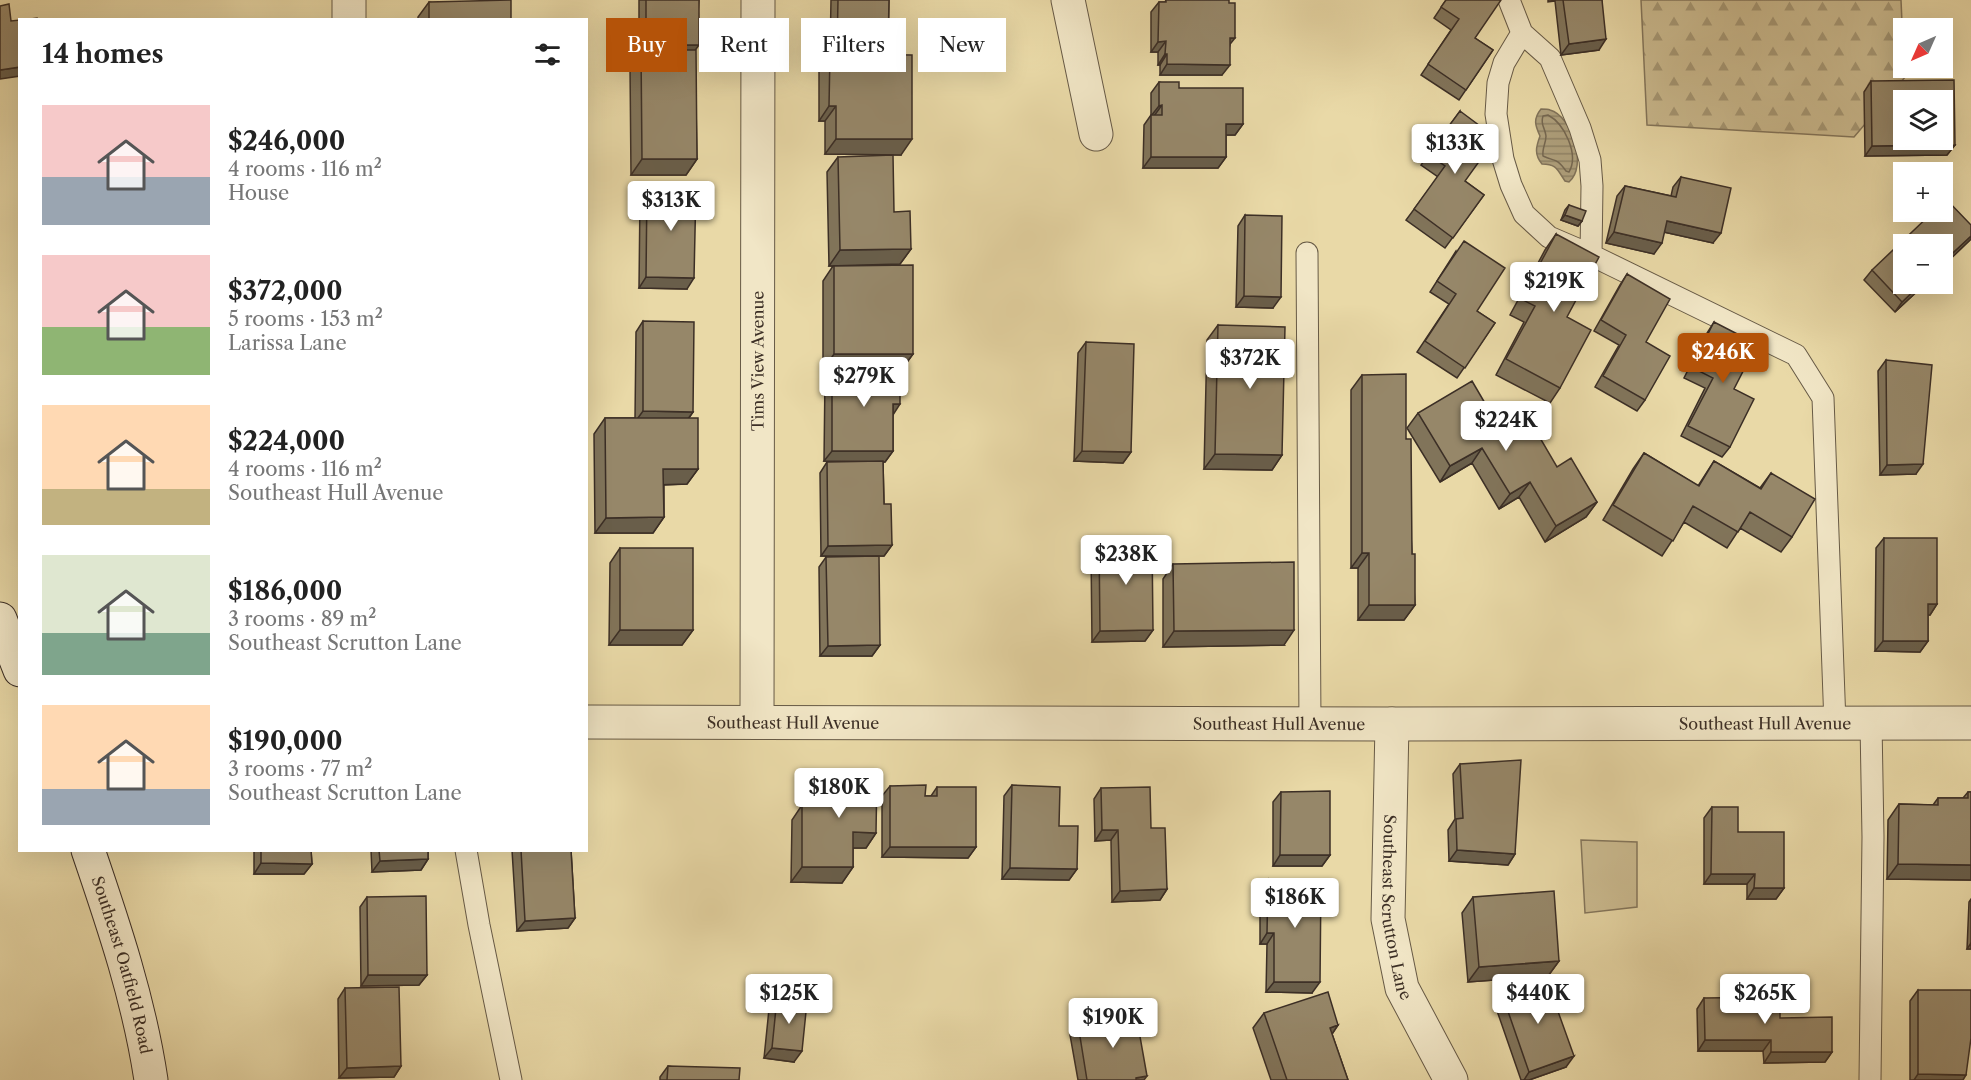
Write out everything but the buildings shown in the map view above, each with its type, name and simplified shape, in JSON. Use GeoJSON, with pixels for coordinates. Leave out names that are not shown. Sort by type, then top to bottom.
{"type":"FeatureCollection","features":[{"type":"Feature","properties":{"kind":"street"},"geometry":{"type":"LineString","coordinates":[[349,0],[349,18]]}},
{"type":"Feature","properties":{"kind":"street","name":"Tims View Avenue"},"geometry":{"type":"LineString","coordinates":[[757,721],[758,0]]}},
{"type":"Feature","properties":{"kind":"street"},"geometry":{"type":"LineString","coordinates":[[1068,0],[1096,134]]}},
{"type":"Feature","properties":{"kind":"street"},"geometry":{"type":"LineString","coordinates":[[0,619],[18,665]]}},
{"type":"Feature","properties":{"kind":"street","name":"Southeast Hull Avenue"},"geometry":{"type":"LineString","coordinates":[[588,722],[1971,723]]}},
{"type":"Feature","properties":{"kind":"street","name":"Southeast Scrutton Lane"},"geometry":{"type":"LineString","coordinates":[[1392,724],[1388,919],[1402,987],[1452,1080]]}},
{"type":"Feature","properties":{"kind":"street","name":"Southeast Oatfield Road"},"geometry":{"type":"LineString","coordinates":[[89,852],[116,930],[130,979],[151,1080]]}},
{"type":"Feature","properties":{"kind":"lane"},"geometry":{"type":"LineString","coordinates":[[1509,0],[1522,33],[1550,58],[1580,128],[1590,160],[1591,255]]}},
{"type":"Feature","properties":{"kind":"lane"},"geometry":{"type":"LineString","coordinates":[[1522,33],[1504,63],[1498,83],[1497,114],[1503,159],[1511,185],[1524,214],[1549,237],[1591,255],[1796,355],[1823,398],[1834,724]]}},
{"type":"Feature","properties":{"kind":"lane"},"geometry":{"type":"LineString","coordinates":[[1307,254],[1310,724]]}},
{"type":"Feature","properties":{"kind":"lane"},"geometry":{"type":"LineString","coordinates":[[1870,1080],[1873,849],[1871,723]]}},
{"type":"Feature","properties":{"kind":"lane"},"geometry":{"type":"LineString","coordinates":[[466,852],[479,925],[512,1080]]}},
{"type":"Feature","properties":{"kind":"green space"},"geometry":{"type":"Polygon","coordinates":[[[1641,0],[1901,0],[1902,18],[1893,18],[1893,78],[1904,78],[1854,137],[1647,125],[1641,0]]]}},
{"type":"Feature","properties":{"kind":"green space"},"geometry":{"type":"Polygon","coordinates":[[[1581,840],[1637,842],[1637,907],[1585,913],[1581,840]]]}},
{"type":"Feature","properties":{"kind":"water"},"geometry":{"type":"Polygon","coordinates":[[[1541,109],[1558,114],[1571,131],[1575,142],[1577,165],[1575,175],[1569,182],[1565,181],[1553,166],[1542,164],[1538,157],[1537,147],[1540,136],[1536,122],[1541,109]]]}}]}
